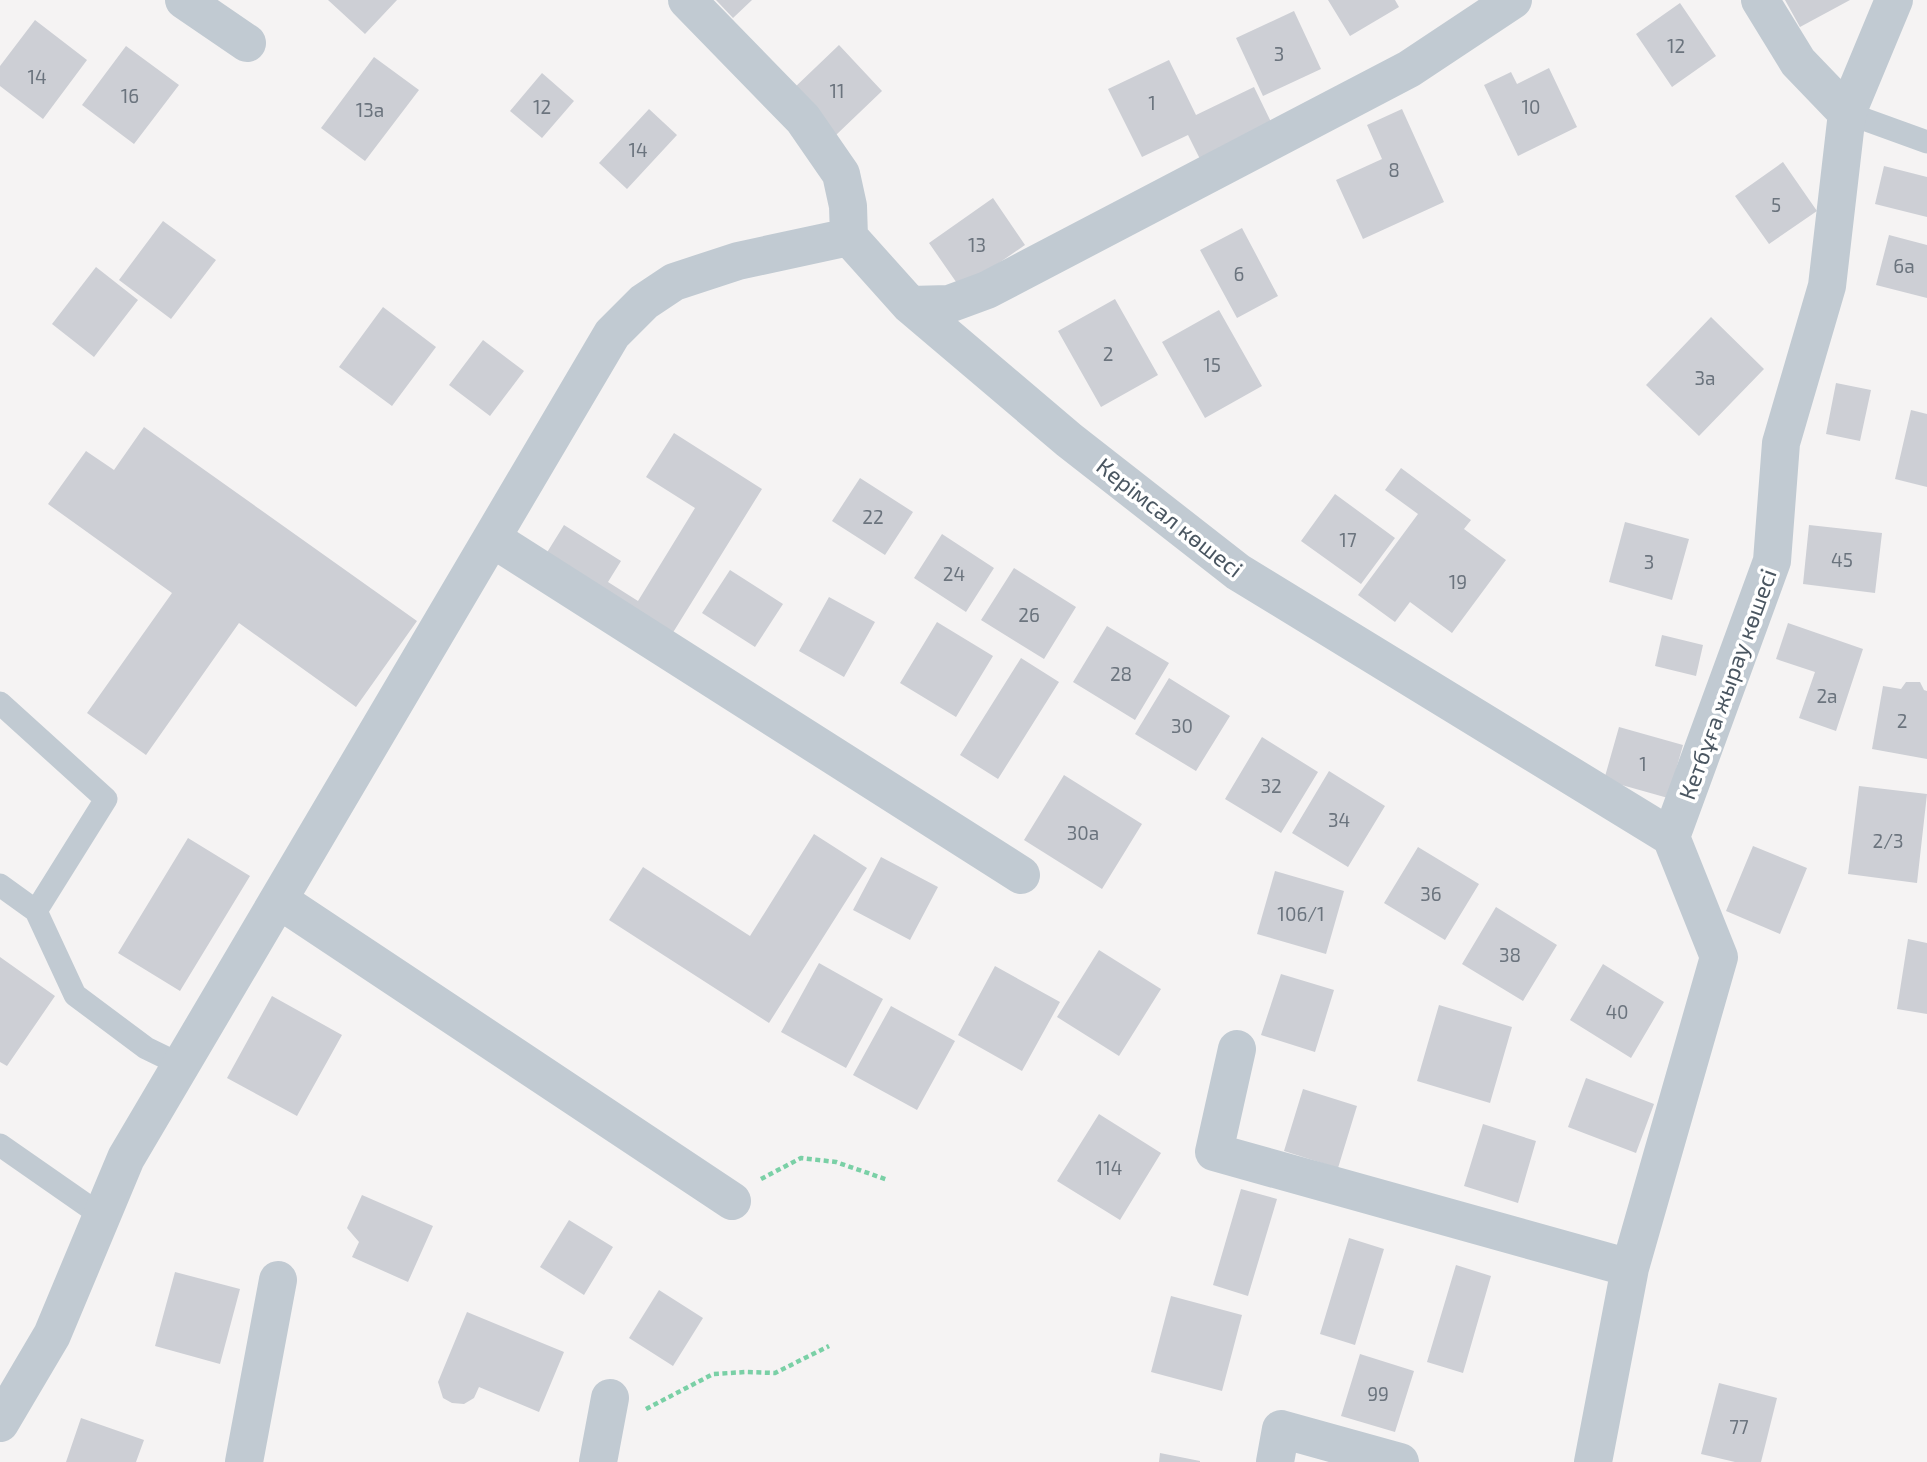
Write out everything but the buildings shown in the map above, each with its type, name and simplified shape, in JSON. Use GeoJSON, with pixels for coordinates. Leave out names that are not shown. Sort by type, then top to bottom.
{"type":"FeatureCollection","features":[{"type":"Feature","properties":{"kind":"street"},"geometry":{"type":"LineString","coordinates":[[184,0],[247,43]]}},
{"type":"Feature","properties":{"kind":"street"},"geometry":{"type":"LineString","coordinates":[[0,1423],[52,1335],[127,1158],[612,334],[644,302],[674,282],[738,261],[849,237],[848,206],[841,174],[803,119],[687,0]]}},
{"type":"Feature","properties":{"kind":"street"},"geometry":{"type":"LineString","coordinates":[[909,305],[949,304],[987,290],[1409,69],[1513,0]]}},
{"type":"Feature","properties":{"kind":"street"},"geometry":{"type":"LineString","coordinates":[[1759,0],[1798,62],[1847,113]]}},
{"type":"Feature","properties":{"kind":"street","name":"Кетбұға жырау көшесі"},"geometry":{"type":"LineString","coordinates":[[1671,837],[1772,561],[1781,443],[1827,286],[1847,113],[1894,0]]}},
{"type":"Feature","properties":{"kind":"street","name":"Керімсал көшесі"},"geometry":{"type":"LineString","coordinates":[[849,237],[909,305],[1069,440],[1238,572],[1671,837]]}},
{"type":"Feature","properties":{"kind":"street"},"geometry":{"type":"LineString","coordinates":[[493,538],[1021,875]]}},
{"type":"Feature","properties":{"kind":"street"},"geometry":{"type":"LineString","coordinates":[[1593,1462],[1630,1268],[1719,957],[1671,837]]}},
{"type":"Feature","properties":{"kind":"street"},"geometry":{"type":"LineString","coordinates":[[279,900],[732,1202]]}},
{"type":"Feature","properties":{"kind":"street"},"geometry":{"type":"LineString","coordinates":[[1237,1049],[1214,1153],[1630,1268]]}},
{"type":"Feature","properties":{"kind":"street"},"geometry":{"type":"LineString","coordinates":[[244,1462],[278,1280]]}},
{"type":"Feature","properties":{"kind":"street"},"geometry":{"type":"LineString","coordinates":[[600,1451],[610,1398]]}},
{"type":"Feature","properties":{"kind":"street"},"geometry":{"type":"LineString","coordinates":[[1275,1462],[1281,1429],[1400,1462]]}},
{"type":"Feature","properties":{"kind":"lane"},"geometry":{"type":"LineString","coordinates":[[1847,113],[1927,142]]}},
{"type":"Feature","properties":{"kind":"lane"},"geometry":{"type":"LineString","coordinates":[[0,703],[106,799],[36,911]]}},
{"type":"Feature","properties":{"kind":"lane"},"geometry":{"type":"LineString","coordinates":[[0,885],[36,911],[75,995],[146,1048],[181,1065]]}},
{"type":"Feature","properties":{"kind":"lane"},"geometry":{"type":"LineString","coordinates":[[0,1145],[102,1216]]}},
{"type":"Feature","properties":{"kind":"path"},"geometry":{"type":"LineString","coordinates":[[732,1202],[768,1174],[801,1158],[836,1162],[888,1181]]}},
{"type":"Feature","properties":{"kind":"path"},"geometry":{"type":"LineString","coordinates":[[600,1451],[654,1404],[713,1374],[775,1373],[829,1346]]}}]}
